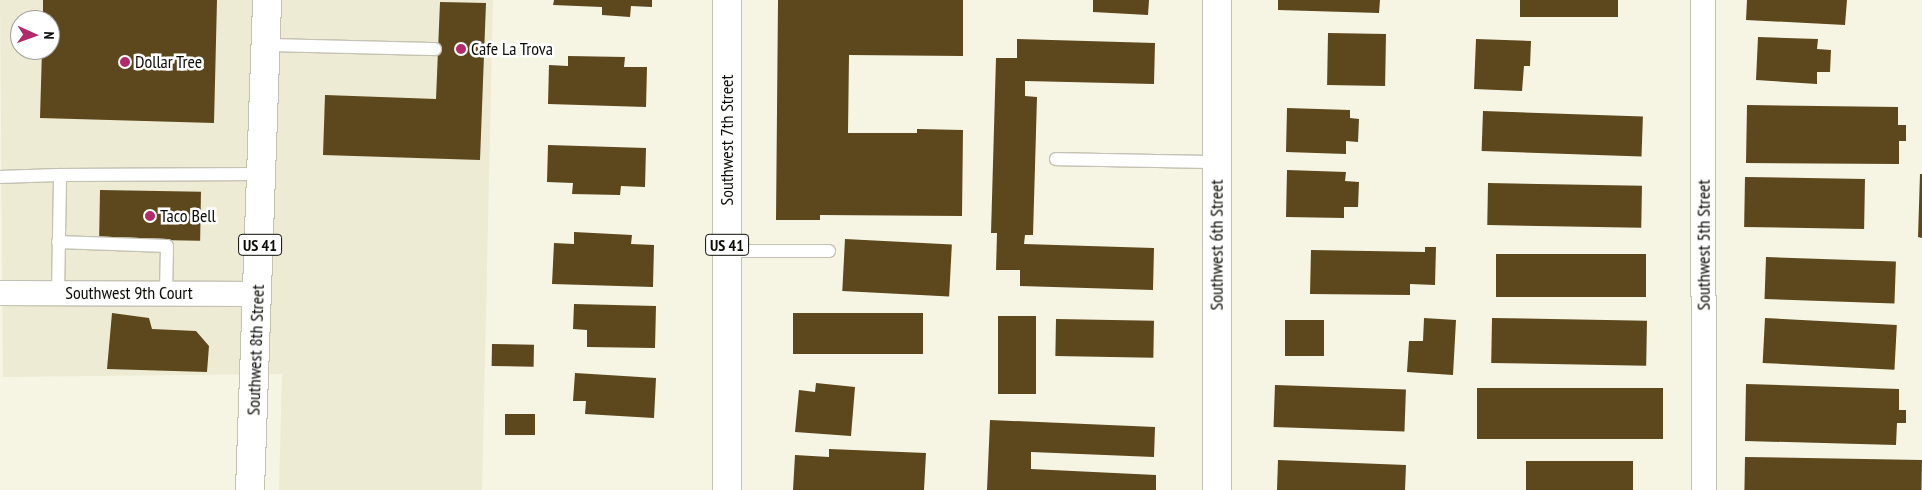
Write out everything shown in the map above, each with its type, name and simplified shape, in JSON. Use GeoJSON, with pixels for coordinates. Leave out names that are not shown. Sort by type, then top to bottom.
{"type":"FeatureCollection","features":[{"type":"Feature","properties":{"kind":"main road","name":"Southwest 8th Street"},"geometry":{"type":"LineString","coordinates":[[250,490],[262,174],[266,0]]}},
{"type":"Feature","properties":{"kind":"main road","name":"Southwest 7th Street"},"geometry":{"type":"LineString","coordinates":[[727,0],[727,490]]}},
{"type":"Feature","properties":{"kind":"main road","name":"Southwest 6th Street"},"geometry":{"type":"LineString","coordinates":[[1217,0],[1217,490]]}},
{"type":"Feature","properties":{"kind":"street","name":"Southwest 5th Street"},"geometry":{"type":"LineString","coordinates":[[1703,0],[1704,490]]}},
{"type":"Feature","properties":{"kind":"street","name":"Southwest 9th Court"},"geometry":{"type":"LineString","coordinates":[[0,293],[258,294]]}},
{"type":"Feature","properties":{"kind":"lane"},"geometry":{"type":"LineString","coordinates":[[266,44],[435,49]]}},
{"type":"Feature","properties":{"kind":"lane"},"geometry":{"type":"LineString","coordinates":[[1056,159],[1217,162]]}},
{"type":"Feature","properties":{"kind":"lane"},"geometry":{"type":"LineString","coordinates":[[0,177],[262,174]]}},
{"type":"Feature","properties":{"kind":"lane"},"geometry":{"type":"LineString","coordinates":[[58,293],[60,175]]}},
{"type":"Feature","properties":{"kind":"lane"},"geometry":{"type":"LineString","coordinates":[[58,242],[167,246],[166,294]]}},
{"type":"Feature","properties":{"kind":"lane"},"geometry":{"type":"LineString","coordinates":[[727,250],[829,251]]}},
{"type":"Feature","properties":{"kind":"shaded area"},"geometry":{"type":"Polygon","coordinates":[[[0,0],[493,0],[482,490],[279,490],[282,374],[3,377],[0,0]]]}},
{"type":"Feature","properties":{"kind":"building"},"geometry":{"type":"Polygon","coordinates":[[[43,0],[217,0],[214,123],[40,118],[42,60],[60,60],[60,10],[43,10],[43,0]]]}},
{"type":"Feature","properties":{"kind":"building"},"geometry":{"type":"Polygon","coordinates":[[[554,0],[652,0],[652,7],[631,6],[630,17],[602,15],[602,7],[553,5],[554,0]]]}},
{"type":"Feature","properties":{"kind":"building"},"geometry":{"type":"Polygon","coordinates":[[[778,0],[963,0],[963,56],[849,55],[848,133],[917,133],[917,129],[963,130],[962,216],[820,215],[820,220],[776,220],[778,0]]]}},
{"type":"Feature","properties":{"kind":"building"},"geometry":{"type":"Polygon","coordinates":[[[1093,0],[1149,0],[1148,15],[1093,12],[1093,0]]]}},
{"type":"Feature","properties":{"kind":"building"},"geometry":{"type":"Polygon","coordinates":[[[1278,0],[1380,0],[1379,13],[1278,10],[1278,0]]]}},
{"type":"Feature","properties":{"kind":"building"},"geometry":{"type":"Polygon","coordinates":[[[1520,0],[1618,0],[1618,17],[1520,17],[1520,0]]]}},
{"type":"Feature","properties":{"kind":"building"},"geometry":{"type":"Polygon","coordinates":[[[1747,0],[1847,0],[1845,25],[1746,20],[1747,0]]]}},
{"type":"Feature","properties":{"kind":"building","name":"Cafe La Trova"},"geometry":{"type":"Polygon","coordinates":[[[440,2],[486,3],[480,160],[323,155],[325,95],[436,99],[440,2]]]}},
{"type":"Feature","properties":{"kind":"building"},"geometry":{"type":"Polygon","coordinates":[[[1328,33],[1386,34],[1385,86],[1327,85],[1328,33]]]}},
{"type":"Feature","properties":{"kind":"building"},"geometry":{"type":"Polygon","coordinates":[[[1758,37],[1818,39],[1817,49],[1831,50],[1830,72],[1817,72],[1817,84],[1756,80],[1758,37]]]}},
{"type":"Feature","properties":{"kind":"building"},"geometry":{"type":"Polygon","coordinates":[[[1017,39],[1155,43],[1154,84],[1025,81],[1025,96],[1037,97],[1033,235],[1025,235],[1024,244],[1154,248],[1153,290],[1020,286],[1020,270],[996,270],[997,233],[991,233],[996,58],[1017,58],[1017,39]]]}},
{"type":"Feature","properties":{"kind":"building"},"geometry":{"type":"Polygon","coordinates":[[[1476,39],[1531,41],[1530,66],[1524,66],[1522,91],[1474,89],[1476,39]]]}},
{"type":"Feature","properties":{"kind":"building"},"geometry":{"type":"Polygon","coordinates":[[[568,56],[625,57],[624,67],[647,67],[646,107],[548,104],[549,65],[568,66],[568,56]]]}},
{"type":"Feature","properties":{"kind":"building"},"geometry":{"type":"Polygon","coordinates":[[[1747,105],[1898,107],[1898,125],[1906,125],[1906,141],[1899,141],[1899,164],[1746,163],[1747,105]]]}},
{"type":"Feature","properties":{"kind":"building"},"geometry":{"type":"Polygon","coordinates":[[[1287,108],[1350,110],[1350,118],[1359,119],[1358,142],[1346,141],[1346,154],[1286,152],[1287,108]]]}},
{"type":"Feature","properties":{"kind":"building"},"geometry":{"type":"Polygon","coordinates":[[[1483,111],[1643,117],[1642,157],[1482,151],[1483,111]]]}},
{"type":"Feature","properties":{"kind":"building"},"geometry":{"type":"Polygon","coordinates":[[[548,145],[646,148],[645,187],[621,186],[620,195],[572,194],[573,183],[547,182],[548,145]]]}},
{"type":"Feature","properties":{"kind":"building"},"geometry":{"type":"Polygon","coordinates":[[[1287,170],[1346,172],[1345,181],[1359,182],[1358,207],[1344,207],[1344,218],[1286,217],[1287,170]]]}},
{"type":"Feature","properties":{"kind":"building"},"geometry":{"type":"Polygon","coordinates":[[[1920,174],[1922,174],[1922,238],[1918,237],[1920,174]]]}},
{"type":"Feature","properties":{"kind":"building"},"geometry":{"type":"Polygon","coordinates":[[[1745,177],[1865,179],[1864,229],[1744,227],[1745,177]]]}},
{"type":"Feature","properties":{"kind":"building"},"geometry":{"type":"Polygon","coordinates":[[[1488,183],[1642,186],[1641,228],[1487,225],[1488,183]]]}},
{"type":"Feature","properties":{"kind":"building","name":"Taco Bell"},"geometry":{"type":"Polygon","coordinates":[[[100,190],[201,192],[200,241],[99,239],[100,190]]]}},
{"type":"Feature","properties":{"kind":"building"},"geometry":{"type":"Polygon","coordinates":[[[574,232],[632,235],[631,244],[654,245],[653,287],[552,284],[554,243],[574,244],[574,232]]]}},
{"type":"Feature","properties":{"kind":"building"},"geometry":{"type":"Polygon","coordinates":[[[845,239],[952,245],[949,297],[842,291],[845,239]]]}},
{"type":"Feature","properties":{"kind":"building"},"geometry":{"type":"Polygon","coordinates":[[[1425,247],[1436,247],[1435,285],[1410,284],[1410,295],[1310,294],[1311,250],[1425,252],[1425,247]]]}},
{"type":"Feature","properties":{"kind":"building"},"geometry":{"type":"Polygon","coordinates":[[[1496,254],[1646,254],[1646,297],[1496,297],[1496,254]]]}},
{"type":"Feature","properties":{"kind":"building"},"geometry":{"type":"Polygon","coordinates":[[[1766,257],[1896,262],[1894,304],[1765,299],[1766,257]]]}},
{"type":"Feature","properties":{"kind":"building"},"geometry":{"type":"Polygon","coordinates":[[[574,304],[656,306],[655,348],[587,347],[587,330],[573,329],[574,304]]]}},
{"type":"Feature","properties":{"kind":"building"},"geometry":{"type":"Polygon","coordinates":[[[112,313],[149,318],[152,329],[196,331],[209,346],[207,372],[107,369],[112,313]]]}},
{"type":"Feature","properties":{"kind":"building"},"geometry":{"type":"Polygon","coordinates":[[[793,313],[923,313],[923,354],[793,354],[793,313]]]}},
{"type":"Feature","properties":{"kind":"building"},"geometry":{"type":"Polygon","coordinates":[[[998,316],[1036,316],[1036,394],[998,394],[998,316]]]}},
{"type":"Feature","properties":{"kind":"building"},"geometry":{"type":"Polygon","coordinates":[[[1424,318],[1456,320],[1453,375],[1407,372],[1409,341],[1423,341],[1424,318]]]}},
{"type":"Feature","properties":{"kind":"building"},"geometry":{"type":"Polygon","coordinates":[[[1492,318],[1647,321],[1646,366],[1491,363],[1492,318]]]}},
{"type":"Feature","properties":{"kind":"building"},"geometry":{"type":"Polygon","coordinates":[[[1765,318],[1897,325],[1894,370],[1763,363],[1765,318]]]}},
{"type":"Feature","properties":{"kind":"building"},"geometry":{"type":"Polygon","coordinates":[[[1056,319],[1154,321],[1153,358],[1055,356],[1056,319]]]}},
{"type":"Feature","properties":{"kind":"building"},"geometry":{"type":"Polygon","coordinates":[[[1285,320],[1324,320],[1324,356],[1285,356],[1285,320]]]}},
{"type":"Feature","properties":{"kind":"building"},"geometry":{"type":"Polygon","coordinates":[[[492,344],[534,345],[534,367],[492,366],[492,344]]]}},
{"type":"Feature","properties":{"kind":"building"},"geometry":{"type":"Polygon","coordinates":[[[575,373],[656,378],[654,418],[585,414],[586,401],[573,401],[575,373]]]}},
{"type":"Feature","properties":{"kind":"building"},"geometry":{"type":"Polygon","coordinates":[[[816,383],[855,387],[851,436],[795,432],[799,390],[815,392],[816,383]]]}},
{"type":"Feature","properties":{"kind":"building"},"geometry":{"type":"Polygon","coordinates":[[[1746,384],[1899,389],[1899,410],[1906,410],[1906,423],[1897,423],[1896,445],[1745,441],[1746,384]]]}},
{"type":"Feature","properties":{"kind":"building"},"geometry":{"type":"Polygon","coordinates":[[[1275,385],[1406,390],[1404,432],[1274,427],[1275,385]]]}},
{"type":"Feature","properties":{"kind":"building"},"geometry":{"type":"Polygon","coordinates":[[[1477,388],[1663,388],[1663,439],[1477,439],[1477,388]]]}},
{"type":"Feature","properties":{"kind":"building"},"geometry":{"type":"Polygon","coordinates":[[[505,414],[535,414],[535,435],[505,435],[505,414]]]}},
{"type":"Feature","properties":{"kind":"building"},"geometry":{"type":"Polygon","coordinates":[[[990,420],[1155,427],[1154,457],[1031,452],[1031,469],[1156,475],[1156,490],[987,490],[990,420]]]}},
{"type":"Feature","properties":{"kind":"building"},"geometry":{"type":"Polygon","coordinates":[[[829,449],[926,453],[924,490],[793,490],[795,455],[829,457],[829,449]]]}},
{"type":"Feature","properties":{"kind":"building"},"geometry":{"type":"Polygon","coordinates":[[[1745,457],[1922,460],[1921,490],[1744,490],[1745,457]]]}},
{"type":"Feature","properties":{"kind":"building"},"geometry":{"type":"Polygon","coordinates":[[[1278,460],[1406,465],[1405,490],[1277,490],[1278,460]]]}},
{"type":"Feature","properties":{"kind":"building"},"geometry":{"type":"Polygon","coordinates":[[[1526,461],[1633,461],[1633,490],[1526,490],[1526,461]]]}},
{"type":"Feature","properties":{"kind":"place","name":"Cafe La Trova"},"geometry":{"type":"Point","coordinates":[461,49]}},
{"type":"Feature","properties":{"kind":"place","name":"Dollar Tree"},"geometry":{"type":"Point","coordinates":[125,62]}},
{"type":"Feature","properties":{"kind":"place","name":"Taco Bell"},"geometry":{"type":"Point","coordinates":[150,216]}}]}
